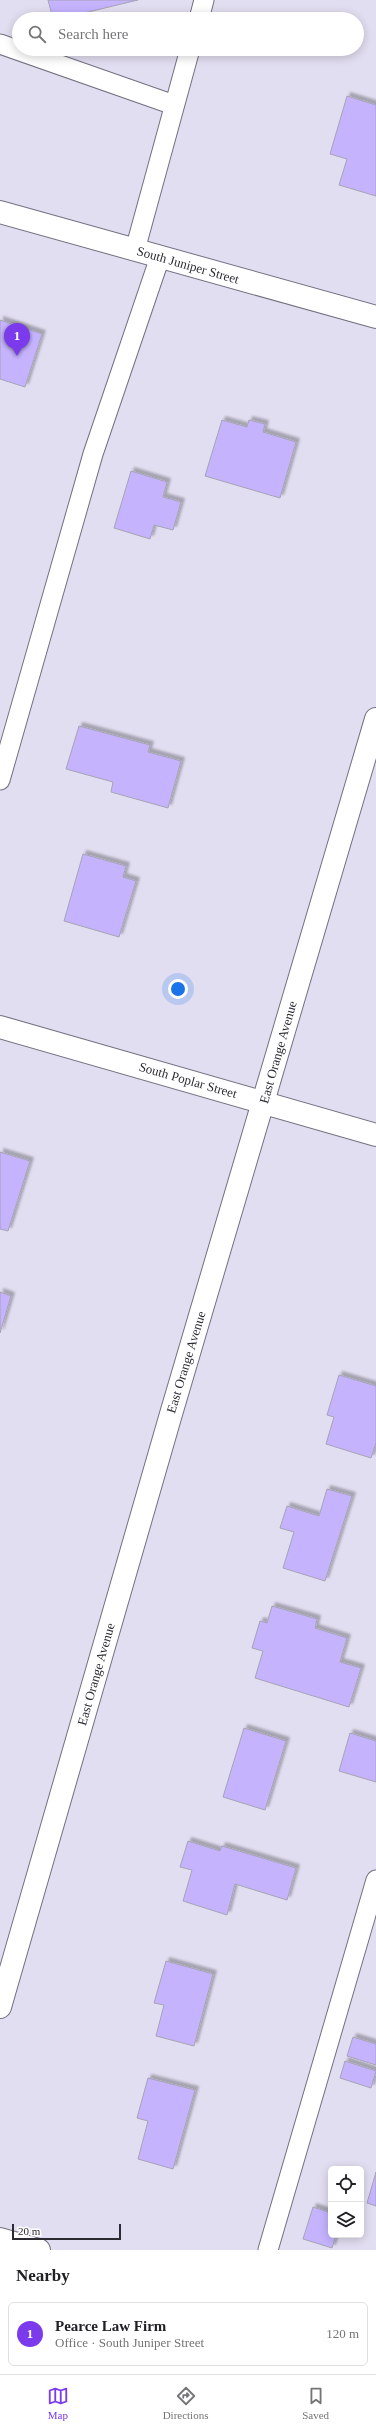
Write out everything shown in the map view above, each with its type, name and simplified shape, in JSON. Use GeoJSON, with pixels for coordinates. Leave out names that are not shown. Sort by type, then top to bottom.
{"type":"FeatureCollection","features":[{"type":"Feature","properties":{"kind":"street","name":"South Juniper Street"},"geometry":{"type":"LineString","coordinates":[[0,212],[376,317]]}},
{"type":"Feature","properties":{"kind":"street","name":"East Orange Avenue"},"geometry":{"type":"LineString","coordinates":[[0,2007],[171,1414],[376,719]]}},
{"type":"Feature","properties":{"kind":"street","name":"South Poplar Street"},"geometry":{"type":"LineString","coordinates":[[0,1027],[264,1101],[376,1135]]}},
{"type":"Feature","properties":{"kind":"street"},"geometry":{"type":"LineString","coordinates":[[0,2239],[39,2250]]}},
{"type":"Feature","properties":{"kind":"lane"},"geometry":{"type":"LineString","coordinates":[[201,12],[204,0]]}},
{"type":"Feature","properties":{"kind":"lane"},"geometry":{"type":"LineString","coordinates":[[0,44],[12,48]]}},
{"type":"Feature","properties":{"kind":"lane"},"geometry":{"type":"LineString","coordinates":[[34,56],[174,105]]}},
{"type":"Feature","properties":{"kind":"lane"},"geometry":{"type":"LineString","coordinates":[[135,250],[188,56]]}},
{"type":"Feature","properties":{"kind":"lane"},"geometry":{"type":"LineString","coordinates":[[0,780],[93,454],[160,257]]}},
{"type":"Feature","properties":{"kind":"lane"},"geometry":{"type":"LineString","coordinates":[[268,2250],[376,1880]]}},
{"type":"Feature","properties":{"kind":"building"},"geometry":{"type":"Polygon","coordinates":[[[48,0],[138,0],[88,12],[51,12],[48,0]]]}},
{"type":"Feature","properties":{"kind":"building"},"geometry":{"type":"Polygon","coordinates":[[[347,96],[376,105],[376,196],[339,185],[347,159],[330,154],[347,96]]]}},
{"type":"Feature","properties":{"kind":"building"},"geometry":{"type":"Polygon","coordinates":[[[0,320],[42,334],[25,387],[0,379],[0,320]]]}},
{"type":"Feature","properties":{"kind":"building"},"geometry":{"type":"Polygon","coordinates":[[[222,420],[247,427],[249,420],[265,424],[263,432],[296,442],[280,498],[205,476],[222,420]]]}},
{"type":"Feature","properties":{"kind":"building"},"geometry":{"type":"Polygon","coordinates":[[[131,471],[167,482],[163,497],[181,502],[173,530],[154,525],[150,539],[114,528],[131,471]]]}},
{"type":"Feature","properties":{"kind":"building"},"geometry":{"type":"Polygon","coordinates":[[[79,726],[150,745],[148,752],[181,761],[168,808],[111,792],[113,782],[66,769],[79,726]]]}},
{"type":"Feature","properties":{"kind":"building"},"geometry":{"type":"Polygon","coordinates":[[[83,854],[126,866],[123,877],[136,881],[119,937],[64,921],[83,854]]]}},
{"type":"Feature","properties":{"kind":"building"},"geometry":{"type":"Polygon","coordinates":[[[0,1152],[30,1161],[8,1231],[0,1229],[0,1152]]]}},
{"type":"Feature","properties":{"kind":"building"},"geometry":{"type":"Polygon","coordinates":[[[0,1292],[11,1296],[0,1333],[0,1292]]]}},
{"type":"Feature","properties":{"kind":"building"},"geometry":{"type":"Polygon","coordinates":[[[339,1375],[376,1386],[376,1443],[371,1458],[326,1444],[334,1417],[327,1415],[339,1375]]]}},
{"type":"Feature","properties":{"kind":"building"},"geometry":{"type":"Polygon","coordinates":[[[327,1489],[352,1496],[325,1581],[283,1568],[294,1532],[280,1528],[287,1506],[319,1516],[327,1489]]]}},
{"type":"Feature","properties":{"kind":"building"},"geometry":{"type":"Polygon","coordinates":[[[272,1606],[317,1619],[315,1628],[347,1638],[340,1662],[361,1668],[349,1707],[255,1678],[263,1651],[252,1648],[260,1621],[267,1623],[272,1606]]]}},
{"type":"Feature","properties":{"kind":"building"},"geometry":{"type":"Polygon","coordinates":[[[244,1728],[286,1741],[265,1810],[223,1797],[244,1728]]]}},
{"type":"Feature","properties":{"kind":"building"},"geometry":{"type":"Polygon","coordinates":[[[350,1733],[376,1741],[376,1782],[339,1771],[350,1733]]]}},
{"type":"Feature","properties":{"kind":"building"},"geometry":{"type":"Polygon","coordinates":[[[188,1841],[220,1851],[222,1846],[296,1868],[287,1900],[235,1884],[227,1915],[183,1901],[192,1870],[180,1867],[188,1841]]]}},
{"type":"Feature","properties":{"kind":"building"},"geometry":{"type":"Polygon","coordinates":[[[166,1961],[213,1974],[194,2046],[156,2036],[164,2005],[154,2003],[166,1961]]]}},
{"type":"Feature","properties":{"kind":"building"},"geometry":{"type":"Polygon","coordinates":[[[353,2037],[376,2044],[376,2065],[347,2056],[353,2037]]]}},
{"type":"Feature","properties":{"kind":"building"},"geometry":{"type":"Polygon","coordinates":[[[345,2061],[376,2071],[371,2088],[340,2078],[345,2061]]]}},
{"type":"Feature","properties":{"kind":"building"},"geometry":{"type":"Polygon","coordinates":[[[148,2078],[195,2090],[173,2169],[138,2159],[148,2121],[137,2118],[148,2078]]]}},
{"type":"Feature","properties":{"kind":"building"},"geometry":{"type":"Polygon","coordinates":[[[376,2172],[376,2206],[367,2203],[376,2172]]]}},
{"type":"Feature","properties":{"kind":"building"},"geometry":{"type":"Polygon","coordinates":[[[313,2207],[328,2212],[328,2238],[335,2238],[332,2248],[303,2239],[313,2207]]]}},
{"type":"Feature","properties":{"kind":"place","name":"Pearce Law Firm"},"geometry":{"type":"Point","coordinates":[17,356]}}]}
